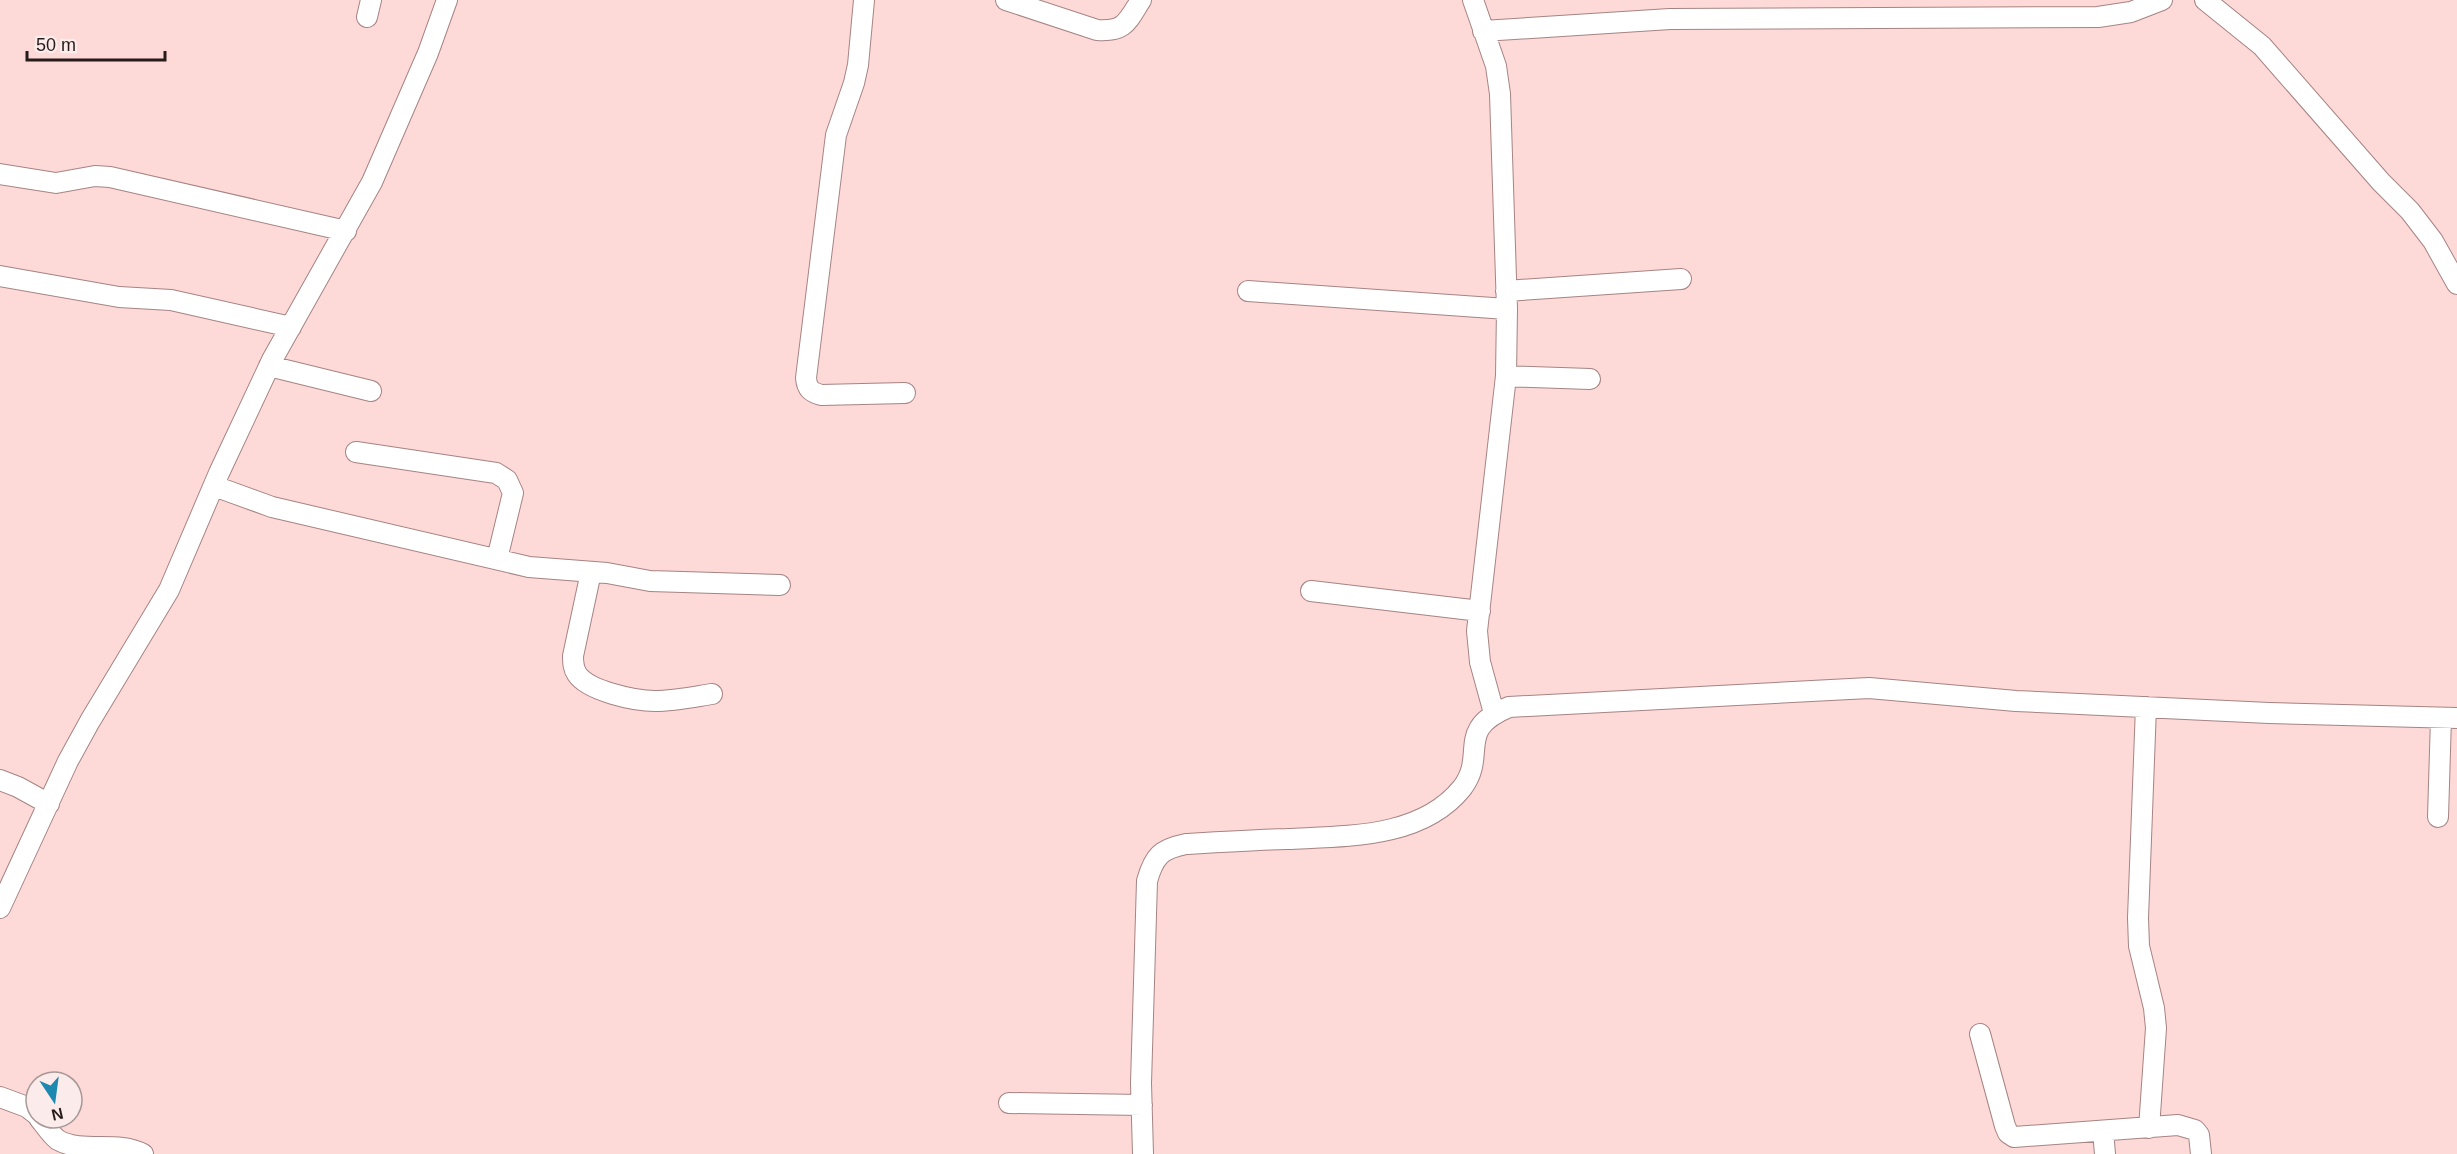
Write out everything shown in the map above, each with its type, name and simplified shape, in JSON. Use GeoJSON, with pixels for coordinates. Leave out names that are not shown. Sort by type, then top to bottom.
{"type":"FeatureCollection","features":[{"type":"Feature","properties":{"kind":"street"},"geometry":{"type":"LineString","coordinates":[[0,908],[68,761],[169,590],[269,366],[346,231],[385,155],[447,0]]}},
{"type":"Feature","properties":{"kind":"street"},"geometry":{"type":"LineString","coordinates":[[864,0],[858,65],[836,135],[806,378],[807,387],[812,392],[821,395],[905,393]]}},
{"type":"Feature","properties":{"kind":"street"},"geometry":{"type":"LineString","coordinates":[[1006,0],[1097,30],[1112,31],[1123,27],[1141,0]]}},
{"type":"Feature","properties":{"kind":"street"},"geometry":{"type":"LineString","coordinates":[[1473,0],[1496,66],[1500,94],[1507,300],[1506,376],[1477,631],[1480,662],[1494,713]]}},
{"type":"Feature","properties":{"kind":"street"},"geometry":{"type":"LineString","coordinates":[[1483,31],[1682,19],[2098,17],[2131,12],[2162,0]]}},
{"type":"Feature","properties":{"kind":"street"},"geometry":{"type":"LineString","coordinates":[[2205,0],[2262,46],[2381,182],[2410,211],[2433,241],[2457,284]]}},
{"type":"Feature","properties":{"kind":"street"},"geometry":{"type":"LineString","coordinates":[[0,174],[56,183],[95,176],[110,177],[346,231]]}},
{"type":"Feature","properties":{"kind":"street"},"geometry":{"type":"LineString","coordinates":[[0,276],[119,297],[171,300],[291,327]]}},
{"type":"Feature","properties":{"kind":"street"},"geometry":{"type":"LineString","coordinates":[[1248,291],[1507,300],[1681,279]]}},
{"type":"Feature","properties":{"kind":"street"},"geometry":{"type":"LineString","coordinates":[[269,366],[372,392]]}},
{"type":"Feature","properties":{"kind":"street"},"geometry":{"type":"LineString","coordinates":[[1506,376],[1590,379]]}},
{"type":"Feature","properties":{"kind":"street"},"geometry":{"type":"LineString","coordinates":[[356,452],[496,473],[507,480],[513,493],[497,559]]}},
{"type":"Feature","properties":{"kind":"street"},"geometry":{"type":"LineString","coordinates":[[214,486],[282,509],[546,569],[659,581],[780,585]]}},
{"type":"Feature","properties":{"kind":"street"},"geometry":{"type":"LineString","coordinates":[[591,572],[573,656],[574,668],[578,676],[590,685],[638,700],[657,701],[712,694]]}},
{"type":"Feature","properties":{"kind":"street"},"geometry":{"type":"LineString","coordinates":[[1311,591],[1480,612]]}},
{"type":"Feature","properties":{"kind":"street"},"geometry":{"type":"LineString","coordinates":[[1143,1154],[1147,881],[1151,866],[1159,855],[1170,847],[1186,844],[1361,835],[1412,822],[1432,812],[1462,787],[1471,770],[1477,732],[1483,720],[1509,706],[1869,688],[2016,700],[2146,707],[2449,718],[2438,817]]}},
{"type":"Feature","properties":{"kind":"street"},"geometry":{"type":"LineString","coordinates":[[2146,707],[2138,918],[2139,946],[2154,1008],[2156,1028],[2149,1128]]}},
{"type":"Feature","properties":{"kind":"street"},"geometry":{"type":"LineString","coordinates":[[0,780],[49,804]]}},
{"type":"Feature","properties":{"kind":"street"},"geometry":{"type":"LineString","coordinates":[[1980,1034],[2008,1133],[2014,1137],[2178,1125],[2195,1130],[2199,1136],[2201,1154]]}},
{"type":"Feature","properties":{"kind":"street"},"geometry":{"type":"LineString","coordinates":[[0,1097],[24,1106]]}},
{"type":"Feature","properties":{"kind":"street"},"geometry":{"type":"LineString","coordinates":[[1009,1102],[1142,1105]]}},
{"type":"Feature","properties":{"kind":"street"},"geometry":{"type":"LineString","coordinates":[[49,1130],[59,1141],[78,1148],[120,1147],[143,1154]]}},
{"type":"Feature","properties":{"kind":"street"},"geometry":{"type":"LineString","coordinates":[[2103,1131],[2105,1154]]}}]}
